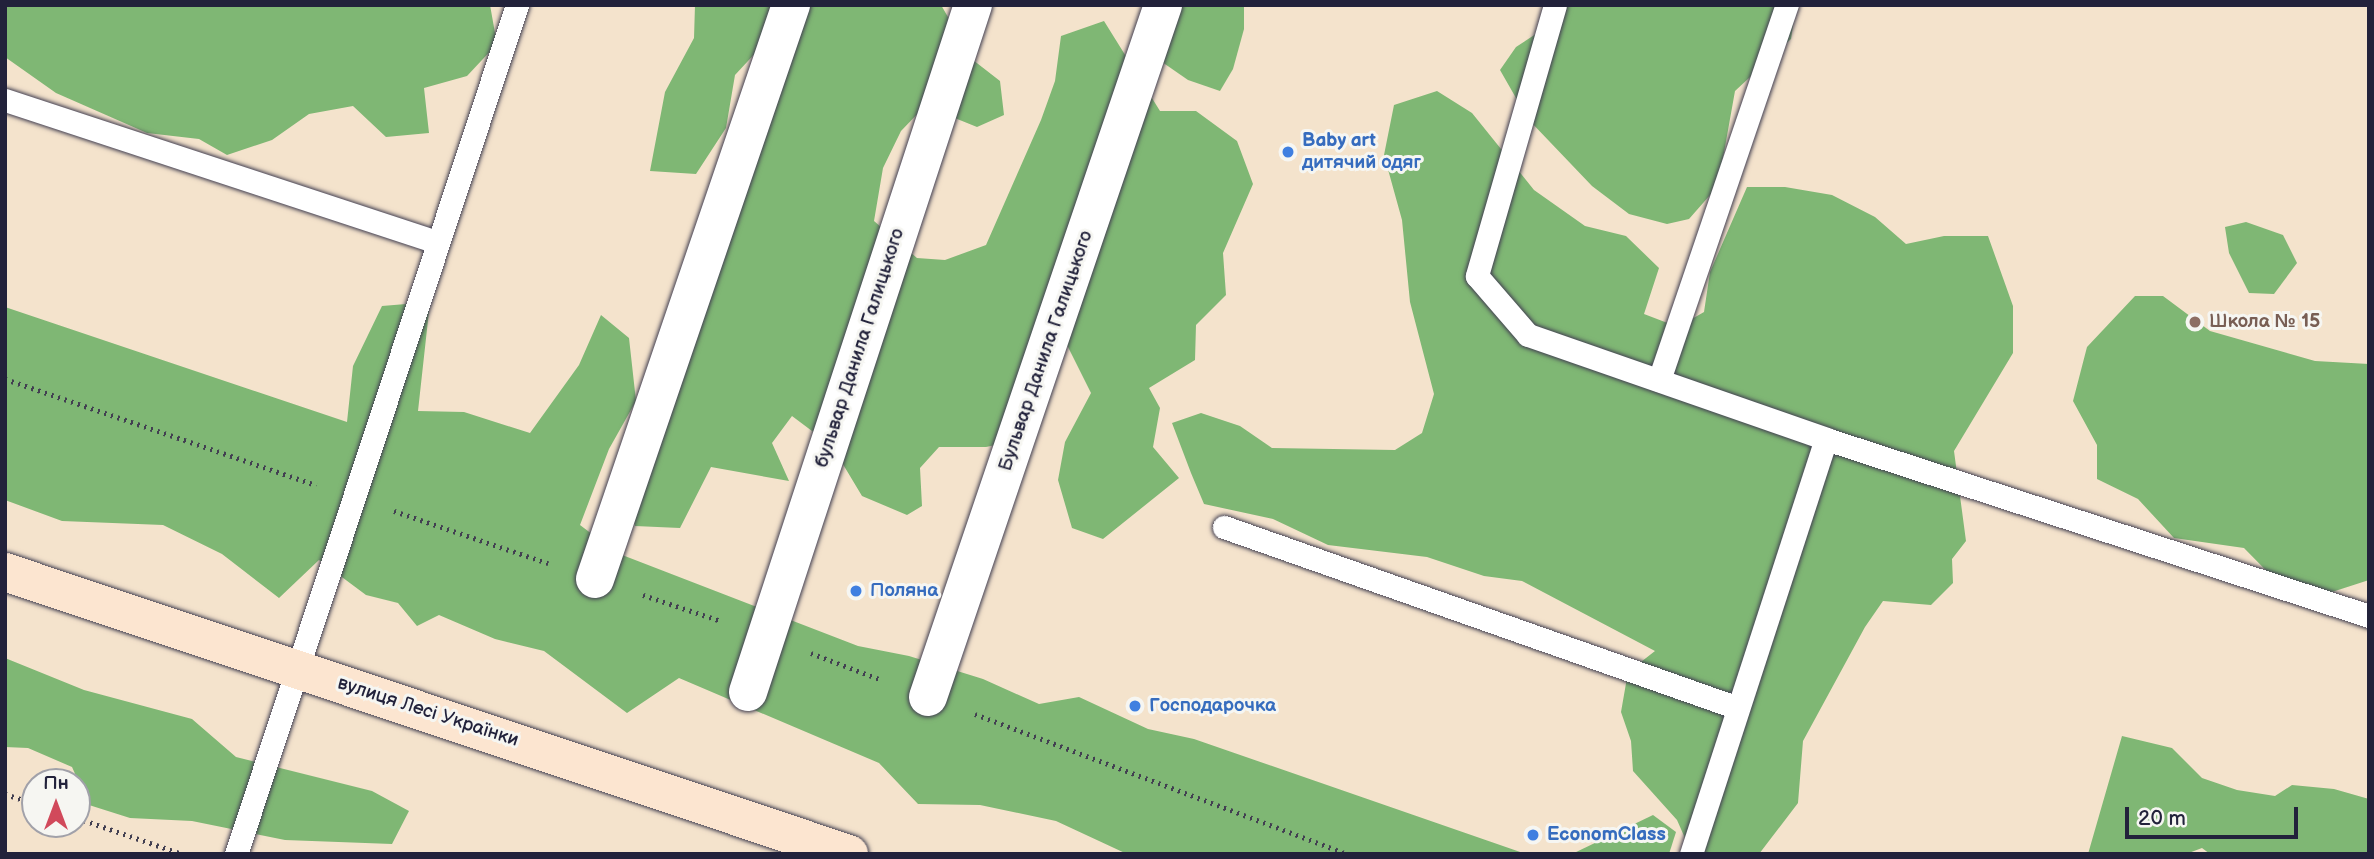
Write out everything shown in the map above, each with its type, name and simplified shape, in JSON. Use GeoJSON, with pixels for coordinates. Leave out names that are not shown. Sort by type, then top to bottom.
{"type":"FeatureCollection","features":[{"type":"Feature","properties":{"kind":"main road","name":"вулиця Лесі Українки"},"geometry":{"type":"LineString","coordinates":[[5,572],[849,854]]}},
{"type":"Feature","properties":{"kind":"street"},"geometry":{"type":"LineString","coordinates":[[595,579],[791,5]]}},
{"type":"Feature","properties":{"kind":"street","name":"бульвар Данила Галицького"},"geometry":{"type":"LineString","coordinates":[[748,692],[974,5]]}},
{"type":"Feature","properties":{"kind":"street","name":"Бульвар Данила Галицького"},"geometry":{"type":"LineString","coordinates":[[928,697],[1163,5]]}},
{"type":"Feature","properties":{"kind":"lane"},"geometry":{"type":"LineString","coordinates":[[236,854],[294,668],[435,241],[517,5]]}},
{"type":"Feature","properties":{"kind":"lane"},"geometry":{"type":"LineString","coordinates":[[1555,5],[1476,276],[1528,335],[1826,439],[2369,616]]}},
{"type":"Feature","properties":{"kind":"lane"},"geometry":{"type":"LineString","coordinates":[[1659,380],[1787,5]]}},
{"type":"Feature","properties":{"kind":"lane"},"geometry":{"type":"LineString","coordinates":[[5,100],[435,241]]}},
{"type":"Feature","properties":{"kind":"lane"},"geometry":{"type":"LineString","coordinates":[[1691,854],[1826,439]]}},
{"type":"Feature","properties":{"kind":"lane"},"geometry":{"type":"LineString","coordinates":[[1224,527],[1738,708]]}},
{"type":"Feature","properties":{"kind":"path"},"geometry":{"type":"LineString","coordinates":[[5,379],[765,636],[1348,854]]}},
{"type":"Feature","properties":{"kind":"path"},"geometry":{"type":"LineString","coordinates":[[91,823],[182,854]]}},
{"type":"Feature","properties":{"kind":"green space"},"geometry":{"type":"Polygon","coordinates":[[[5,5],[490,5],[497,44],[467,76],[424,88],[429,133],[386,137],[353,106],[309,114],[272,140],[227,155],[199,139],[147,133],[56,93],[5,57],[5,5]]]}},
{"type":"Feature","properties":{"kind":"green space"},"geometry":{"type":"Polygon","coordinates":[[[695,5],[783,5],[772,35],[735,75],[726,128],[696,174],[650,171],[665,92],[694,38],[695,5]]]}},
{"type":"Feature","properties":{"kind":"green space"},"geometry":{"type":"Polygon","coordinates":[[[805,5],[941,5],[973,60],[1000,81],[1004,115],[977,127],[925,106],[901,131],[883,168],[874,221],[917,258],[945,260],[986,245],[1041,120],[1055,81],[1061,36],[1104,21],[1160,111],[1196,111],[1237,141],[1253,184],[1223,253],[1226,295],[1196,325],[1195,360],[1149,388],[1160,408],[1153,447],[1179,478],[1103,539],[1072,528],[1058,480],[1065,442],[1091,393],[1067,345],[1024,439],[986,447],[939,447],[920,468],[922,506],[907,515],[862,496],[832,446],[792,416],[772,443],[789,481],[711,467],[680,528],[635,526],[626,495],[805,5]]]}},
{"type":"Feature","properties":{"kind":"green space"},"geometry":{"type":"Polygon","coordinates":[[[1146,5],[1244,5],[1244,29],[1233,69],[1220,91],[1188,80],[1162,62],[1146,5]]]}},
{"type":"Feature","properties":{"kind":"green space"},"geometry":{"type":"Polygon","coordinates":[[[1554,5],[1796,5],[1791,39],[1735,91],[1718,186],[1689,219],[1667,224],[1629,214],[1592,186],[1528,119],[1500,70],[1516,47],[1548,26],[1554,5]]]}},
{"type":"Feature","properties":{"kind":"green space"},"geometry":{"type":"Polygon","coordinates":[[[1437,91],[1472,113],[1534,190],[1585,226],[1626,236],[1659,268],[1644,314],[1678,327],[1704,312],[1710,272],[1747,187],[1785,187],[1832,195],[1875,217],[1906,244],[1944,236],[1988,236],[2013,306],[2013,353],[1954,451],[1966,541],[1952,559],[1953,583],[1931,605],[1883,601],[1865,627],[1803,741],[1798,803],[1759,854],[1692,854],[1677,820],[1633,771],[1631,741],[1621,712],[1628,672],[1655,651],[1522,581],[1484,576],[1427,557],[1328,545],[1273,519],[1204,504],[1172,423],[1201,413],[1240,426],[1272,448],[1395,450],[1422,433],[1434,394],[1410,302],[1402,220],[1384,155],[1394,105],[1437,91]]]}},
{"type":"Feature","properties":{"kind":"green space"},"geometry":{"type":"Polygon","coordinates":[[[2246,222],[2283,235],[2297,263],[2274,294],[2249,293],[2229,253],[2225,227],[2246,222]]]}},
{"type":"Feature","properties":{"kind":"green space"},"geometry":{"type":"Polygon","coordinates":[[[2135,296],[2163,296],[2210,331],[2315,361],[2369,364],[2369,580],[2298,603],[2244,548],[2174,538],[2138,499],[2097,479],[2097,445],[2073,401],[2087,347],[2135,296]]]}},
{"type":"Feature","properties":{"kind":"green space"},"geometry":{"type":"Polygon","coordinates":[[[430,302],[418,411],[464,412],[530,433],[579,365],[601,315],[629,338],[636,401],[609,449],[580,525],[617,553],[858,646],[909,656],[983,679],[1039,704],[1079,697],[1148,729],[1194,739],[1526,854],[1127,854],[1056,821],[980,805],[918,804],[879,763],[679,678],[627,713],[544,651],[495,639],[439,615],[417,626],[398,603],[366,595],[319,560],[279,598],[222,554],[163,525],[62,521],[5,500],[5,307],[347,422],[353,366],[382,306],[430,302]]]}},
{"type":"Feature","properties":{"kind":"green space"},"geometry":{"type":"Polygon","coordinates":[[[5,658],[84,690],[192,719],[236,757],[372,791],[409,811],[392,844],[285,840],[192,821],[130,818],[91,806],[91,768],[72,768],[28,748],[5,747],[5,658]]]}},
{"type":"Feature","properties":{"kind":"green space"},"geometry":{"type":"Polygon","coordinates":[[[2122,736],[2172,748],[2202,778],[2237,790],[2275,796],[2292,785],[2334,789],[2369,799],[2369,854],[2210,854],[2202,848],[2186,854],[2088,854],[2122,736]]]}},
{"type":"Feature","properties":{"kind":"green space"},"geometry":{"type":"Polygon","coordinates":[[[1653,815],[1676,832],[1669,854],[1572,854],[1653,815]]]}},
{"type":"Feature","properties":{"kind":"place","name":"Baby art дитячий одяг"},"geometry":{"type":"Point","coordinates":[1288,152]}},
{"type":"Feature","properties":{"kind":"place","name":"Школа № 15"},"geometry":{"type":"Point","coordinates":[2195,322]}},
{"type":"Feature","properties":{"kind":"place","name":"Поляна"},"geometry":{"type":"Point","coordinates":[856,591]}},
{"type":"Feature","properties":{"kind":"place","name":"Господарочка"},"geometry":{"type":"Point","coordinates":[1135,706]}},
{"type":"Feature","properties":{"kind":"place","name":"EconomClass"},"geometry":{"type":"Point","coordinates":[1533,835]}}]}
